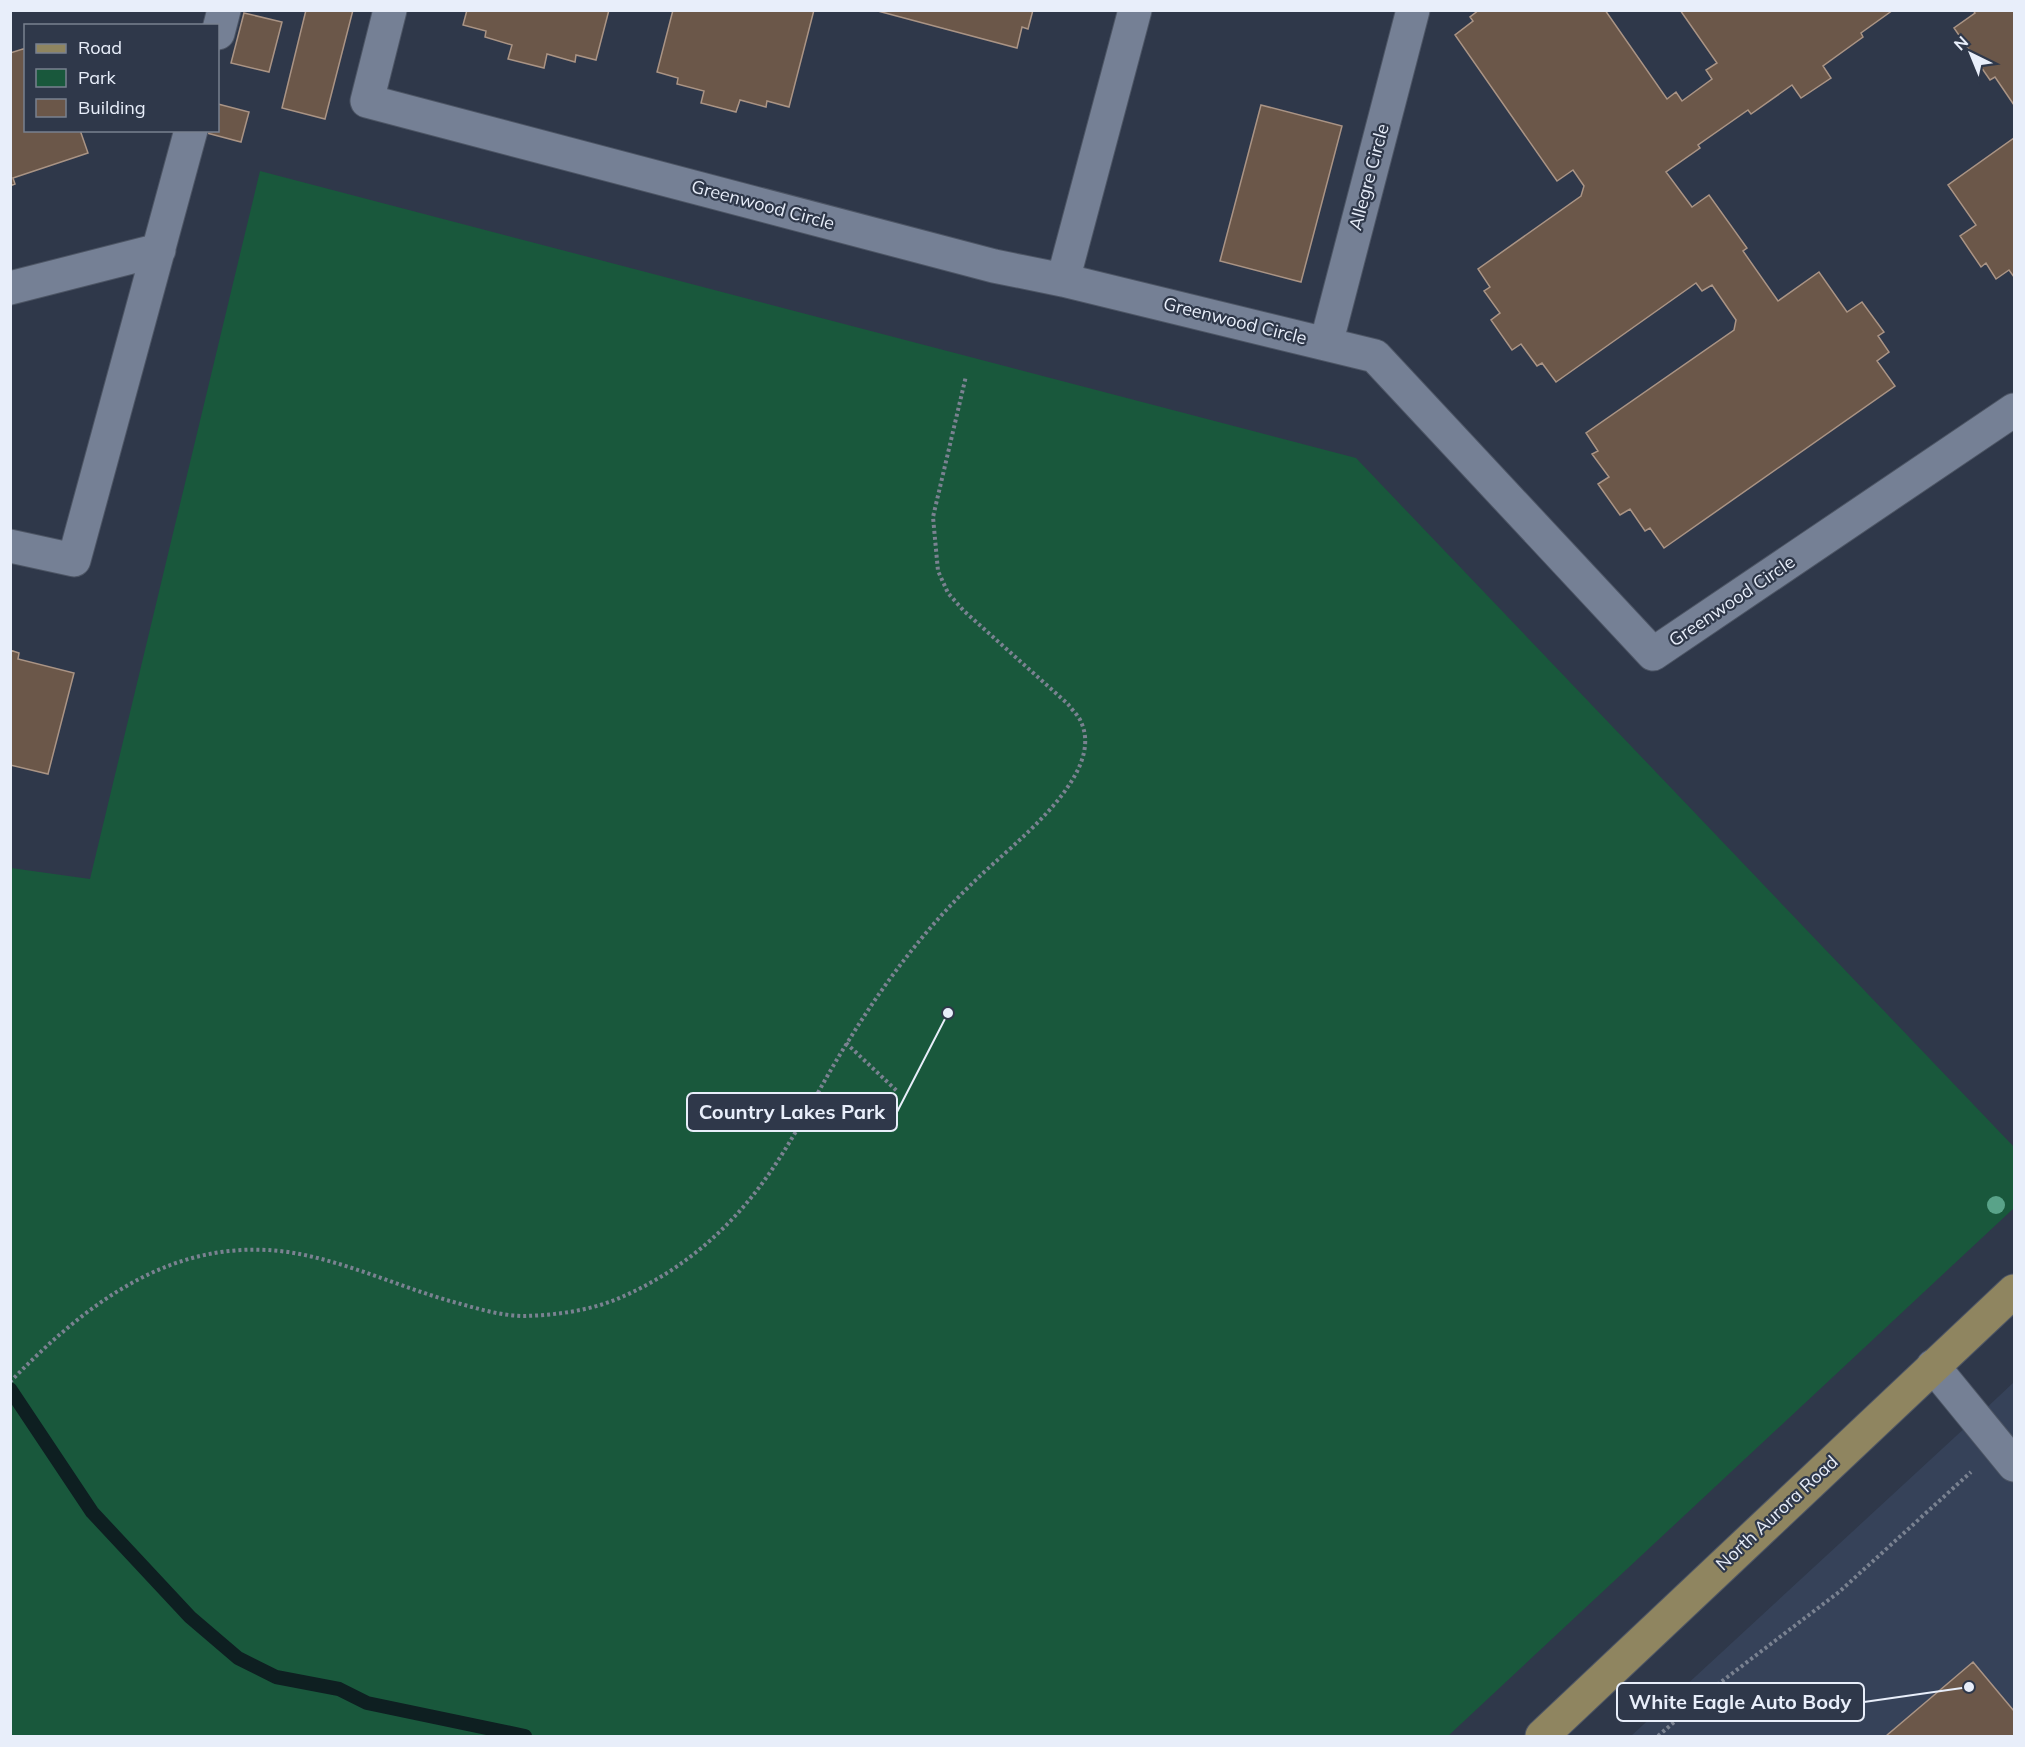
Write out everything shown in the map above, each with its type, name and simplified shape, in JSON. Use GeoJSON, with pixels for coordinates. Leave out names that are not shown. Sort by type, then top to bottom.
{"type":"FeatureCollection","features":[{"type":"Feature","properties":{"kind":"main road","name":"North Aurora Road"},"geometry":{"type":"LineString","coordinates":[[1542,1737],[2014,1291]]}},
{"type":"Feature","properties":{"kind":"street"},"geometry":{"type":"LineString","coordinates":[[219,29],[224,10]]}},
{"type":"Feature","properties":{"kind":"street","name":"Greenwood Circle"},"geometry":{"type":"LineString","coordinates":[[390,10],[367,101],[994,266],[1063,280],[1375,356],[1653,654],[2014,410]]}},
{"type":"Feature","properties":{"kind":"street"},"geometry":{"type":"LineString","coordinates":[[1063,280],[1135,10]]}},
{"type":"Feature","properties":{"kind":"street","name":"Allegre Circle"},"geometry":{"type":"LineString","coordinates":[[1326,344],[1413,10]]}},
{"type":"Feature","properties":{"kind":"street"},"geometry":{"type":"LineString","coordinates":[[10,546],[74,560],[190,132]]}},
{"type":"Feature","properties":{"kind":"street"},"geometry":{"type":"LineString","coordinates":[[10,288],[159,250]]}},
{"type":"Feature","properties":{"kind":"street"},"geometry":{"type":"LineString","coordinates":[[1933,1366],[2014,1465]]}},
{"type":"Feature","properties":{"kind":"path"},"geometry":{"type":"LineString","coordinates":[[10,1382],[88,1311],[125,1287],[167,1265],[206,1254],[248,1250],[287,1252],[328,1261],[441,1299],[489,1312],[524,1316],[584,1309],[622,1298],[660,1278],[697,1254],[740,1212],[771,1170],[846,1043],[886,982],[917,942],[962,892],[1052,808],[1074,780],[1083,760],[1085,740],[1082,722],[1068,704],[963,610],[948,593],[938,571],[933,517],[966,376]]}},
{"type":"Feature","properties":{"kind":"path"},"geometry":{"type":"LineString","coordinates":[[846,1043],[897,1091]]}},
{"type":"Feature","properties":{"kind":"path"},"geometry":{"type":"LineString","coordinates":[[1658,1737],[1717,1685],[1839,1592],[1953,1487]]}},
{"type":"Feature","properties":{"kind":"shaded area"},"geometry":{"type":"Polygon","coordinates":[[[2014,1382],[2014,1736],[1631,1736],[1981,1413],[2014,1382]]]}},
{"type":"Feature","properties":{"kind":"green space"},"geometry":{"type":"Polygon","coordinates":[[[260,171],[1356,458],[2014,1147],[2014,1208],[1448,1736],[11,1736],[11,868],[90,879],[260,171]]]}},
{"type":"Feature","properties":{"kind":"building"},"geometry":{"type":"Polygon","coordinates":[[[306,10],[353,10],[325,119],[282,108],[306,10]]]}},
{"type":"Feature","properties":{"kind":"building"},"geometry":{"type":"Polygon","coordinates":[[[467,10],[609,10],[596,60],[576,55],[575,62],[547,54],[544,68],[508,59],[512,45],[485,37],[486,31],[463,25],[467,10]]]}},
{"type":"Feature","properties":{"kind":"building"},"geometry":{"type":"Polygon","coordinates":[[[673,10],[814,10],[789,107],[767,101],[766,107],[740,100],[736,112],[701,103],[704,91],[677,84],[678,78],[657,72],[673,10]]]}},
{"type":"Feature","properties":{"kind":"building"},"geometry":{"type":"Polygon","coordinates":[[[874,10],[1033,10],[1028,29],[1022,27],[1017,48],[874,10]]]}},
{"type":"Feature","properties":{"kind":"building"},"geometry":{"type":"Polygon","coordinates":[[[1479,10],[1605,10],[1667,99],[1676,92],[1682,101],[1712,79],[1706,70],[1717,63],[1680,10],[1893,10],[1861,33],[1863,37],[1823,66],[1831,78],[1801,98],[1792,85],[1751,114],[1748,110],[1698,145],[1700,148],[1666,172],[1692,207],[1709,195],[1747,248],[1743,251],[1778,301],[1819,272],[1847,312],[1862,302],[1884,332],[1878,336],[1889,352],[1877,361],[1895,386],[1664,548],[1650,528],[1645,531],[1630,509],[1620,515],[1598,484],[1609,477],[1592,454],[1598,451],[1586,433],[1734,330],[1736,320],[1712,285],[1702,291],[1696,283],[1556,382],[1542,363],[1537,366],[1521,344],[1512,350],[1491,320],[1500,313],[1484,291],[1490,287],[1478,269],[1581,196],[1584,186],[1573,170],[1557,181],[1455,35],[1473,21],[1470,17],[1479,10]]]}},
{"type":"Feature","properties":{"kind":"building"},"geometry":{"type":"Polygon","coordinates":[[[1973,10],[2014,10],[2014,105],[1995,77],[1990,80],[1954,28],[1975,13],[1973,10]]]}},
{"type":"Feature","properties":{"kind":"building"},"geometry":{"type":"Polygon","coordinates":[[[244,13],[282,22],[269,72],[231,63],[244,13]]]}},
{"type":"Feature","properties":{"kind":"building"},"geometry":{"type":"Polygon","coordinates":[[[24,49],[24,132],[81,132],[88,153],[13,178],[15,184],[10,186],[10,53],[24,49]]]}},
{"type":"Feature","properties":{"kind":"building"},"geometry":{"type":"Polygon","coordinates":[[[219,104],[249,112],[241,142],[203,132],[219,132],[219,104]]]}},
{"type":"Feature","properties":{"kind":"building"},"geometry":{"type":"Polygon","coordinates":[[[1261,105],[1342,126],[1301,282],[1220,261],[1261,105]]]}},
{"type":"Feature","properties":{"kind":"building"},"geometry":{"type":"Polygon","coordinates":[[[2014,138],[2014,277],[2009,270],[1996,279],[1986,263],[1981,267],[1960,236],[1976,225],[1948,185],[2014,138]]]}},
{"type":"Feature","properties":{"kind":"building"},"geometry":{"type":"Polygon","coordinates":[[[10,650],[19,653],[18,659],[74,673],[48,774],[10,765],[10,650]]]}},
{"type":"Feature","properties":{"kind":"building"},"geometry":{"type":"Polygon","coordinates":[[[1973,1662],[2014,1711],[2014,1736],[1886,1736],[1973,1662]]]}},
{"type":"Feature","properties":{"kind":"waterway"},"geometry":{"type":"LineString","coordinates":[[10,1389],[92,1512],[190,1617],[238,1658],[276,1677],[339,1689],[367,1703],[525,1736]]}},
{"type":"Feature","properties":{"kind":"place","name":"Country Lakes Park"},"geometry":{"type":"Point","coordinates":[948,1013]}},
{"type":"Feature","properties":{"kind":"place","name":"White Eagle Auto Body"},"geometry":{"type":"Point","coordinates":[1969,1687]}}]}
